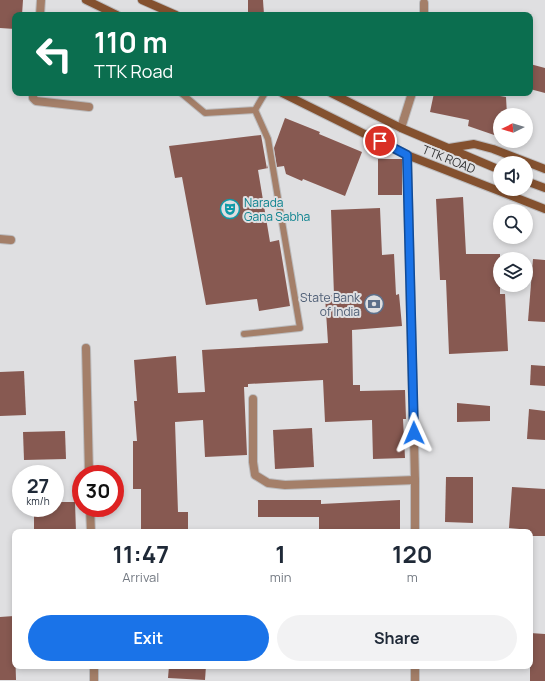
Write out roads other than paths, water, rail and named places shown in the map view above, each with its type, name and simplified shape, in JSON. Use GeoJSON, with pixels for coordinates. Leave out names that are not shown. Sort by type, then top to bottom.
{"type":"FeatureCollection","features":[{"type":"Feature","properties":{"kind":"main road"},"geometry":{"type":"LineString","coordinates":[[86,0],[111,12]]}},
{"type":"Feature","properties":{"kind":"main road"},"geometry":{"type":"LineString","coordinates":[[142,0],[169,12]]}},
{"type":"Feature","properties":{"kind":"main road","name":"TTK ROAD"},"geometry":{"type":"LineString","coordinates":[[288,96],[407,155],[545,209]]}},
{"type":"Feature","properties":{"kind":"main road","name":"TTK ROAD"},"geometry":{"type":"LineString","coordinates":[[337,96],[402,128],[493,167]]}},
{"type":"Feature","properties":{"kind":"main road"},"geometry":{"type":"LineString","coordinates":[[449,148],[474,144],[493,149],[545,169]]}},
{"type":"Feature","properties":{"kind":"main road"},"geometry":{"type":"LineString","coordinates":[[533,183],[545,188]]}},
{"type":"Feature","properties":{"kind":"street"},"geometry":{"type":"LineString","coordinates":[[40,12],[41,0]]}},
{"type":"Feature","properties":{"kind":"street"},"geometry":{"type":"LineString","coordinates":[[424,3],[424,12]]}},
{"type":"Feature","properties":{"kind":"street"},"geometry":{"type":"LineString","coordinates":[[33,96],[36,101],[90,107]]}},
{"type":"Feature","properties":{"kind":"street"},"geometry":{"type":"LineString","coordinates":[[402,128],[411,96]]}},
{"type":"Feature","properties":{"kind":"street"},"geometry":{"type":"LineString","coordinates":[[407,155],[415,529]]}},
{"type":"Feature","properties":{"kind":"street"},"geometry":{"type":"LineString","coordinates":[[0,239],[11,240]]}},
{"type":"Feature","properties":{"kind":"street"},"geometry":{"type":"LineString","coordinates":[[86,348],[89,465]]}},
{"type":"Feature","properties":{"kind":"street"},"geometry":{"type":"LineString","coordinates":[[253,399],[253,462],[255,475],[268,483],[285,484],[415,480]]}},
{"type":"Feature","properties":{"kind":"street"},"geometry":{"type":"LineString","coordinates":[[90,517],[90,529]]}},
{"type":"Feature","properties":{"kind":"street"},"geometry":{"type":"LineString","coordinates":[[94,669],[94,681]]}},
{"type":"Feature","properties":{"kind":"street"},"geometry":{"type":"LineString","coordinates":[[415,669],[415,681]]}},
{"type":"Feature","properties":{"kind":"lane"},"geometry":{"type":"LineString","coordinates":[[185,96],[205,113],[255,110]]}},
{"type":"Feature","properties":{"kind":"lane"},"geometry":{"type":"LineString","coordinates":[[255,110],[263,96]]}},
{"type":"Feature","properties":{"kind":"lane"},"geometry":{"type":"LineString","coordinates":[[244,334],[300,328],[268,139],[255,110]]}},
{"type":"Feature","properties":{"kind":"place","name":"Narada Gana Sabha"},"geometry":{"type":"Point","coordinates":[230,209]}},
{"type":"Feature","properties":{"kind":"place","name":"State Bank of India"},"geometry":{"type":"Point","coordinates":[374,304]}}]}
